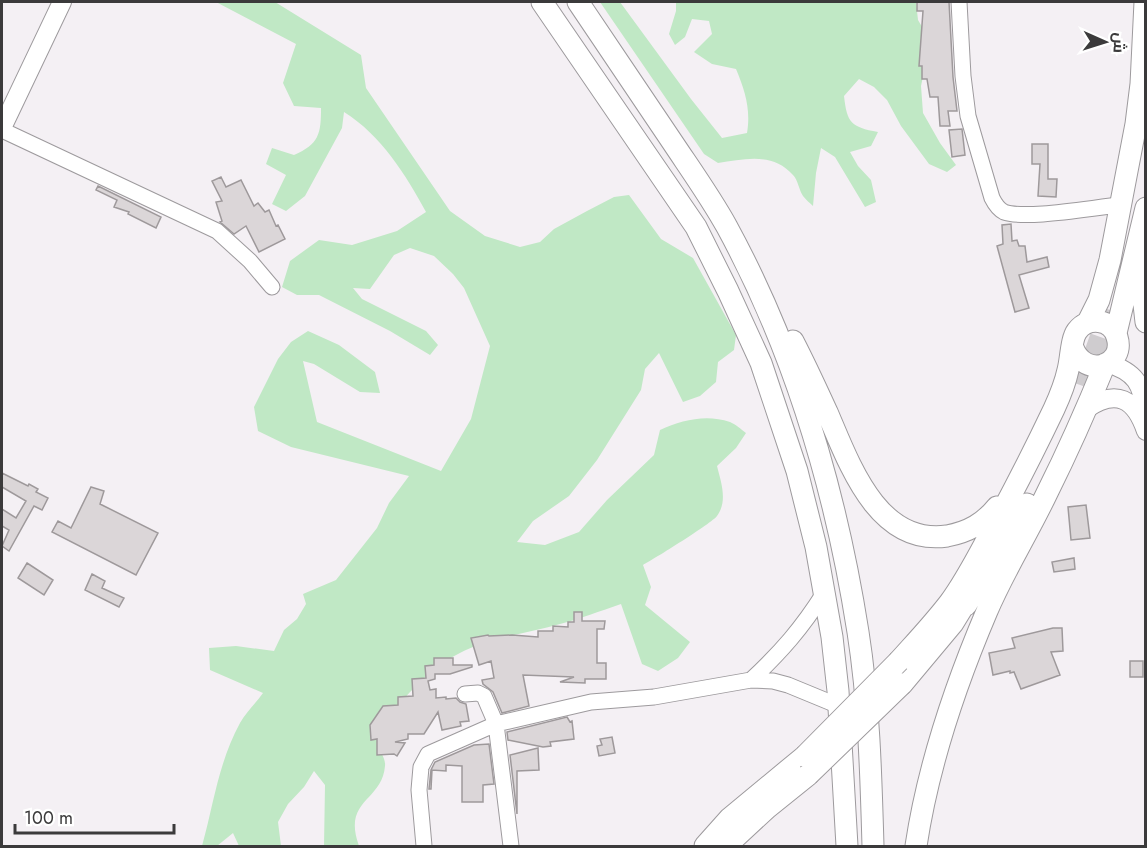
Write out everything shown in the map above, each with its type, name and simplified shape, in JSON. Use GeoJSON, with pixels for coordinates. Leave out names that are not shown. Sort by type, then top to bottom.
{"type":"FeatureCollection","features":[{"type":"Feature","properties":{"kind":"highway"},"geometry":{"type":"LineString","coordinates":[[542,2],[696,227],[761,363],[797,471],[816,547],[832,637],[839,706],[846,846]]}},
{"type":"Feature","properties":{"kind":"highway"},"geometry":{"type":"LineString","coordinates":[[578,2],[716,207],[777,308],[860,483],[875,505],[890,520],[904,529],[920,535],[937,537],[972,529],[987,519],[1022,475]]}},
{"type":"Feature","properties":{"kind":"highway"},"geometry":{"type":"LineString","coordinates":[[1089,322],[1106,277],[1139,104],[1145,2]]}},
{"type":"Feature","properties":{"kind":"highway"},"geometry":{"type":"LineString","coordinates":[[1110,310],[1130,232],[1146,143]]}},
{"type":"Feature","properties":{"kind":"highway"},"geometry":{"type":"LineString","coordinates":[[953,623],[1017,506],[1075,382],[1083,373],[1102,365],[1115,355],[1146,208]]}},
{"type":"Feature","properties":{"kind":"highway"},"geometry":{"type":"LineString","coordinates":[[728,228],[787,357],[813,438],[838,530],[858,634],[870,761],[873,846]]}},
{"type":"Feature","properties":{"kind":"highway"},"geometry":{"type":"LineString","coordinates":[[1137,244],[1146,322]]}},
{"type":"Feature","properties":{"kind":"highway"},"geometry":{"type":"LineString","coordinates":[[726,846],[807,766],[950,601],[975,562],[1022,475],[1060,396],[1075,335],[1083,325],[1089,322],[1101,322],[1112,328],[1117,338]]}},
{"type":"Feature","properties":{"kind":"highway"},"geometry":{"type":"LineString","coordinates":[[1073,348],[1081,361],[1102,365]]}},
{"type":"Feature","properties":{"kind":"highway"},"geometry":{"type":"LineString","coordinates":[[954,697],[1003,576],[1047,495],[1086,409],[1102,365]]}},
{"type":"Feature","properties":{"kind":"highway"},"geometry":{"type":"LineString","coordinates":[[705,846],[730,818],[807,766],[902,684],[953,623],[975,593],[1029,500],[1054,452],[1083,386]]}},
{"type":"Feature","properties":{"kind":"highway"},"geometry":{"type":"LineString","coordinates":[[916,846],[934,767],[954,697],[987,603],[1029,500]]}},
{"type":"Feature","properties":{"kind":"main road"},"geometry":{"type":"LineString","coordinates":[[2,129],[62,2]]}},
{"type":"Feature","properties":{"kind":"main road"},"geometry":{"type":"LineString","coordinates":[[1117,338],[1146,385]]}},
{"type":"Feature","properties":{"kind":"main road"},"geometry":{"type":"LineString","coordinates":[[1102,365],[1127,371],[1135,378],[1142,393],[1146,413]]}},
{"type":"Feature","properties":{"kind":"main road"},"geometry":{"type":"LineString","coordinates":[[1086,409],[1102,401],[1123,400],[1136,408],[1146,431]]}},
{"type":"Feature","properties":{"kind":"street"},"geometry":{"type":"LineString","coordinates":[[959,2],[962,67],[968,116],[996,205],[1006,212],[1030,214],[1121,205]]}},
{"type":"Feature","properties":{"kind":"street"},"geometry":{"type":"LineString","coordinates":[[2,129],[217,231],[249,261],[272,287]]}},
{"type":"Feature","properties":{"kind":"street"},"geometry":{"type":"LineString","coordinates":[[751,680],[781,652],[806,622],[824,593]]}},
{"type":"Feature","properties":{"kind":"street"},"geometry":{"type":"LineString","coordinates":[[424,846],[420,790],[421,767],[428,754],[496,724],[591,702],[654,697],[751,680],[773,681],[788,685],[839,706]]}},
{"type":"Feature","properties":{"kind":"street"},"geometry":{"type":"LineString","coordinates":[[465,694],[478,693],[484,696],[496,724],[511,846]]}},
{"type":"Feature","properties":{"kind":"green space"},"geometry":{"type":"Polygon","coordinates":[[[216,2],[275,2],[361,55],[366,88],[450,211],[485,236],[520,247],[540,242],[554,229],[587,211],[614,197],[629,195],[661,239],[693,258],[736,335],[734,350],[718,362],[716,382],[700,396],[683,402],[659,353],[645,369],[641,390],[597,460],[569,496],[533,521],[517,542],[545,545],[579,532],[607,500],[654,455],[660,430],[677,423],[703,418],[734,424],[746,433],[736,448],[717,466],[723,498],[717,516],[643,565],[651,587],[645,605],[690,642],[678,658],[658,671],[642,664],[621,604],[568,622],[508,636],[470,648],[446,661],[415,687],[378,729],[378,743],[385,766],[377,787],[364,802],[355,819],[359,846],[324,846],[325,785],[314,771],[304,787],[288,804],[278,822],[281,846],[239,846],[233,833],[217,846],[202,846],[226,753],[242,719],[263,693],[210,670],[209,648],[236,646],[274,651],[284,630],[297,619],[306,604],[303,594],[336,580],[377,528],[389,503],[409,476],[291,447],[258,431],[254,407],[278,359],[291,342],[308,331],[339,345],[375,372],[380,393],[360,392],[314,364],[303,361],[317,422],[441,471],[471,419],[490,346],[464,288],[453,274],[434,256],[410,248],[394,255],[370,289],[353,288],[362,299],[426,331],[438,345],[430,355],[390,331],[319,295],[297,295],[282,287],[290,261],[319,240],[352,245],[397,231],[426,212],[401,170],[381,144],[370,132],[344,112],[342,128],[305,196],[286,211],[272,204],[286,175],[266,164],[272,148],[294,155],[309,147],[319,131],[321,108],[294,106],[283,83],[296,44],[216,2]]]}},
{"type":"Feature","properties":{"kind":"green space"},"geometry":{"type":"Polygon","coordinates":[[[600,2],[620,2],[722,138],[747,133],[748,108],[742,85],[736,69],[712,64],[694,52],[712,34],[709,21],[692,19],[685,37],[675,45],[669,34],[676,11],[676,2],[916,2],[918,20],[928,37],[928,52],[921,86],[923,113],[956,165],[947,172],[929,164],[901,126],[887,100],[874,87],[859,79],[844,96],[849,118],[856,126],[878,132],[871,146],[850,152],[858,166],[871,180],[876,202],[865,207],[835,157],[821,148],[813,206],[803,196],[793,175],[777,163],[758,159],[718,163],[704,154],[600,2]]]}},
{"type":"Feature","properties":{"kind":"building"},"geometry":{"type":"Polygon","coordinates":[[[917,2],[949,2],[957,111],[948,111],[950,126],[940,126],[938,97],[930,97],[927,79],[922,79],[922,66],[919,66],[923,11],[917,11],[917,2]]]}},
{"type":"Feature","properties":{"kind":"building"},"geometry":{"type":"Polygon","coordinates":[[[962,129],[965,155],[952,157],[949,130],[962,129]]]}},
{"type":"Feature","properties":{"kind":"building"},"geometry":{"type":"Polygon","coordinates":[[[1032,144],[1048,144],[1048,179],[1057,179],[1056,197],[1038,196],[1040,164],[1032,164],[1032,144]]]}},
{"type":"Feature","properties":{"kind":"building"},"geometry":{"type":"Polygon","coordinates":[[[221,177],[226,187],[241,180],[254,206],[258,203],[265,212],[269,210],[285,239],[259,252],[246,226],[234,234],[220,222],[222,221],[216,202],[222,201],[212,181],[221,177]]]}},
{"type":"Feature","properties":{"kind":"building"},"geometry":{"type":"Polygon","coordinates":[[[98,186],[161,217],[156,228],[128,214],[129,212],[114,207],[117,200],[96,190],[98,186]]]}},
{"type":"Feature","properties":{"kind":"building"},"geometry":{"type":"Polygon","coordinates":[[[1011,224],[1012,241],[1017,240],[1019,246],[1025,246],[1027,262],[1047,257],[1049,267],[1019,275],[1029,308],[1015,312],[997,246],[1003,244],[1002,225],[1011,224]]]}},
{"type":"Feature","properties":{"kind":"building"},"geometry":{"type":"Polygon","coordinates":[[[2,473],[28,486],[29,484],[38,489],[36,492],[48,498],[42,510],[34,506],[9,551],[2,546],[9,530],[2,526],[2,509],[16,518],[26,501],[2,487],[2,473]]]}},
{"type":"Feature","properties":{"kind":"building"},"geometry":{"type":"Polygon","coordinates":[[[91,487],[104,491],[100,504],[158,533],[136,575],[52,532],[58,521],[71,528],[91,487]]]}},
{"type":"Feature","properties":{"kind":"building"},"geometry":{"type":"Polygon","coordinates":[[[1086,505],[1090,538],[1071,540],[1068,507],[1086,505]]]}},
{"type":"Feature","properties":{"kind":"building"},"geometry":{"type":"Polygon","coordinates":[[[1074,558],[1075,569],[1054,572],[1052,562],[1074,558]]]}},
{"type":"Feature","properties":{"kind":"building"},"geometry":{"type":"Polygon","coordinates":[[[27,563],[53,580],[44,595],[18,578],[27,563]]]}},
{"type":"Feature","properties":{"kind":"building"},"geometry":{"type":"Polygon","coordinates":[[[92,574],[105,581],[102,588],[124,598],[119,607],[85,590],[92,574]]]}},
{"type":"Feature","properties":{"kind":"building"},"geometry":{"type":"Polygon","coordinates":[[[574,612],[582,612],[582,621],[605,621],[604,629],[597,629],[597,663],[606,663],[606,679],[585,679],[585,683],[560,682],[574,677],[523,675],[529,706],[502,713],[493,692],[483,684],[482,680],[494,678],[491,661],[479,665],[471,638],[488,635],[538,637],[538,631],[553,631],[553,626],[568,627],[568,622],[574,622],[574,612]]]}},
{"type":"Feature","properties":{"kind":"building"},"geometry":{"type":"Polygon","coordinates":[[[1062,628],[1063,651],[1051,652],[1060,675],[1021,689],[1014,672],[993,675],[989,653],[1015,648],[1012,638],[1062,628]]]}},
{"type":"Feature","properties":{"kind":"building"},"geometry":{"type":"Polygon","coordinates":[[[434,658],[453,658],[453,665],[472,665],[472,667],[450,674],[435,674],[435,679],[428,681],[430,690],[436,689],[436,698],[456,698],[466,704],[469,721],[460,722],[461,726],[442,730],[438,712],[424,734],[408,734],[408,739],[395,742],[405,743],[397,756],[394,754],[377,755],[377,739],[371,740],[370,725],[383,706],[398,705],[398,697],[413,696],[412,679],[426,678],[425,666],[434,665],[434,658]]]}},
{"type":"Feature","properties":{"kind":"building"},"geometry":{"type":"Polygon","coordinates":[[[1130,661],[1143,661],[1143,677],[1130,677],[1130,661]]]}},
{"type":"Feature","properties":{"kind":"building"},"geometry":{"type":"Polygon","coordinates":[[[567,717],[570,722],[572,721],[574,739],[550,742],[551,746],[543,747],[508,740],[507,732],[567,717]]]}},
{"type":"Feature","properties":{"kind":"building"},"geometry":{"type":"Polygon","coordinates":[[[612,737],[615,753],[599,756],[597,746],[602,745],[600,739],[612,737]]]}},
{"type":"Feature","properties":{"kind":"building"},"geometry":{"type":"Polygon","coordinates":[[[489,744],[494,784],[483,785],[483,802],[462,802],[462,766],[446,765],[446,771],[432,770],[431,789],[429,789],[431,770],[435,762],[474,745],[489,744]]]}},
{"type":"Feature","properties":{"kind":"building"},"geometry":{"type":"Polygon","coordinates":[[[538,748],[539,770],[517,771],[517,814],[510,755],[538,748]]]}},
{"type":"Feature","properties":{"kind":"tunnel"},"geometry":{"type":"LineString","coordinates":[[1083,386],[1110,310]]}}]}
